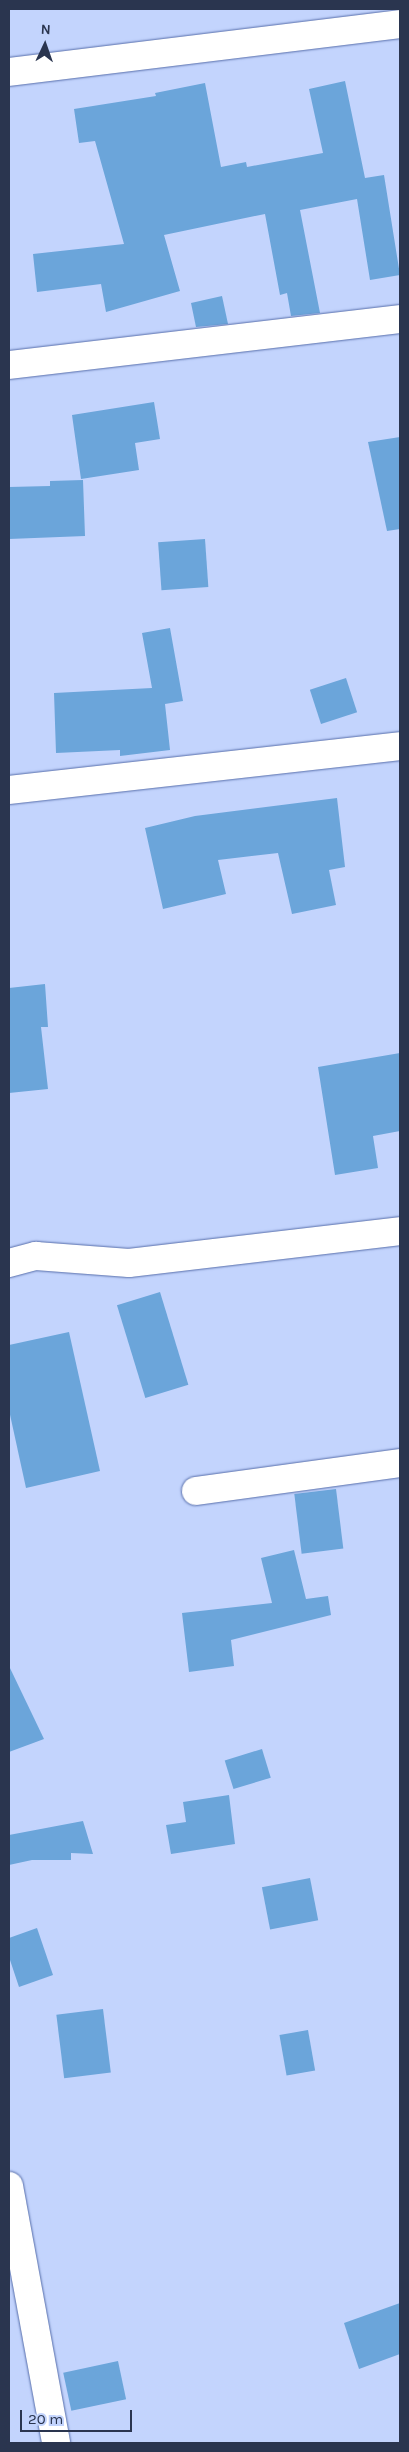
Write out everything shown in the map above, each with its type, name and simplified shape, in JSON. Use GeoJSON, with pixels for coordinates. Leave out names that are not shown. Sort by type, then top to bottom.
{"type":"FeatureCollection","features":[{"type":"Feature","properties":{"kind":"street"},"geometry":{"type":"LineString","coordinates":[[9,72],[400,24]]}},
{"type":"Feature","properties":{"kind":"street"},"geometry":{"type":"LineString","coordinates":[[9,365],[400,319]]}},
{"type":"Feature","properties":{"kind":"street"},"geometry":{"type":"LineString","coordinates":[[9,790],[400,746]]}},
{"type":"Feature","properties":{"kind":"street"},"geometry":{"type":"LineString","coordinates":[[9,1263],[36,1256],[129,1263],[400,1231]]}},
{"type":"Feature","properties":{"kind":"street"},"geometry":{"type":"LineString","coordinates":[[196,1491],[400,1463]]}},
{"type":"Feature","properties":{"kind":"street"},"geometry":{"type":"LineString","coordinates":[[9,2186],[56,2443]]}},
{"type":"Feature","properties":{"kind":"building"},"geometry":{"type":"Polygon","coordinates":[[[345,81],[365,178],[384,175],[400,275],[370,280],[357,199],[300,210],[320,313],[291,316],[287,293],[280,295],[265,214],[164,235],[180,291],[106,312],[101,284],[37,292],[33,254],[124,244],[95,141],[79,143],[74,109],[156,96],[155,93],[205,83],[221,167],[246,162],[247,167],[323,153],[309,89],[345,81]]]}},
{"type":"Feature","properties":{"kind":"building"},"geometry":{"type":"Polygon","coordinates":[[[222,296],[228,324],[196,327],[191,303],[222,296]]]}},
{"type":"Feature","properties":{"kind":"building"},"geometry":{"type":"Polygon","coordinates":[[[154,402],[160,439],[135,443],[139,470],[81,479],[72,415],[154,402]]]}},
{"type":"Feature","properties":{"kind":"building"},"geometry":{"type":"Polygon","coordinates":[[[400,437],[400,529],[387,531],[368,442],[400,437]]]}},
{"type":"Feature","properties":{"kind":"building"},"geometry":{"type":"Polygon","coordinates":[[[83,480],[85,536],[9,539],[9,487],[50,486],[50,481],[83,480]]]}},
{"type":"Feature","properties":{"kind":"building"},"geometry":{"type":"Polygon","coordinates":[[[205,539],[208,587],[161,590],[158,542],[205,539]]]}},
{"type":"Feature","properties":{"kind":"building"},"geometry":{"type":"Polygon","coordinates":[[[170,628],[183,701],[165,704],[170,750],[120,756],[120,750],[56,753],[54,693],[152,688],[142,633],[170,628]]]}},
{"type":"Feature","properties":{"kind":"building"},"geometry":{"type":"Polygon","coordinates":[[[346,678],[357,712],[321,724],[310,690],[346,678]]]}},
{"type":"Feature","properties":{"kind":"building"},"geometry":{"type":"Polygon","coordinates":[[[337,798],[345,867],[329,870],[336,905],[292,914],[278,853],[218,860],[226,894],[163,909],[145,828],[195,816],[337,798]]]}},
{"type":"Feature","properties":{"kind":"building"},"geometry":{"type":"Polygon","coordinates":[[[45,984],[48,1027],[41,1027],[48,1089],[9,1093],[9,988],[45,984]]]}},
{"type":"Feature","properties":{"kind":"building"},"geometry":{"type":"Polygon","coordinates":[[[400,1053],[400,1131],[373,1136],[378,1168],[335,1175],[318,1067],[400,1053]]]}},
{"type":"Feature","properties":{"kind":"building"},"geometry":{"type":"Polygon","coordinates":[[[160,1292],[188,1385],[145,1398],[117,1305],[160,1292]]]}},
{"type":"Feature","properties":{"kind":"building"},"geometry":{"type":"Polygon","coordinates":[[[69,1332],[100,1471],[26,1488],[9,1410],[9,1345],[69,1332]]]}},
{"type":"Feature","properties":{"kind":"building"},"geometry":{"type":"Polygon","coordinates":[[[336,1489],[343,1549],[302,1554],[294,1494],[336,1489]]]}},
{"type":"Feature","properties":{"kind":"building"},"geometry":{"type":"Polygon","coordinates":[[[294,1550],[306,1599],[328,1596],[331,1615],[231,1640],[234,1666],[189,1672],[182,1613],[272,1603],[261,1558],[294,1550]]]}},
{"type":"Feature","properties":{"kind":"building"},"geometry":{"type":"Polygon","coordinates":[[[9,1666],[44,1739],[9,1752],[9,1666]]]}},
{"type":"Feature","properties":{"kind":"building"},"geometry":{"type":"Polygon","coordinates":[[[262,1749],[271,1778],[233,1789],[225,1760],[262,1749]]]}},
{"type":"Feature","properties":{"kind":"building"},"geometry":{"type":"Polygon","coordinates":[[[229,1795],[235,1844],[171,1854],[166,1825],[186,1822],[183,1802],[229,1795]]]}},
{"type":"Feature","properties":{"kind":"building"},"geometry":{"type":"Polygon","coordinates":[[[83,1821],[93,1854],[71,1853],[71,1860],[32,1860],[9,1865],[9,1835],[83,1821]]]}},
{"type":"Feature","properties":{"kind":"building"},"geometry":{"type":"Polygon","coordinates":[[[310,1878],[318,1920],[270,1930],[262,1887],[310,1878]]]}},
{"type":"Feature","properties":{"kind":"building"},"geometry":{"type":"Polygon","coordinates":[[[37,1928],[53,1975],[19,1987],[9,1957],[9,1938],[37,1928]]]}},
{"type":"Feature","properties":{"kind":"building"},"geometry":{"type":"Polygon","coordinates":[[[103,2009],[111,2073],[64,2078],[56,2015],[103,2009]]]}},
{"type":"Feature","properties":{"kind":"building"},"geometry":{"type":"Polygon","coordinates":[[[308,2030],[315,2070],[287,2075],[279,2035],[308,2030]]]}},
{"type":"Feature","properties":{"kind":"building"},"geometry":{"type":"Polygon","coordinates":[[[400,2303],[400,2354],[359,2369],[344,2323],[400,2303]]]}},
{"type":"Feature","properties":{"kind":"building"},"geometry":{"type":"Polygon","coordinates":[[[118,2361],[126,2399],[71,2411],[63,2373],[118,2361]]]}}]}
